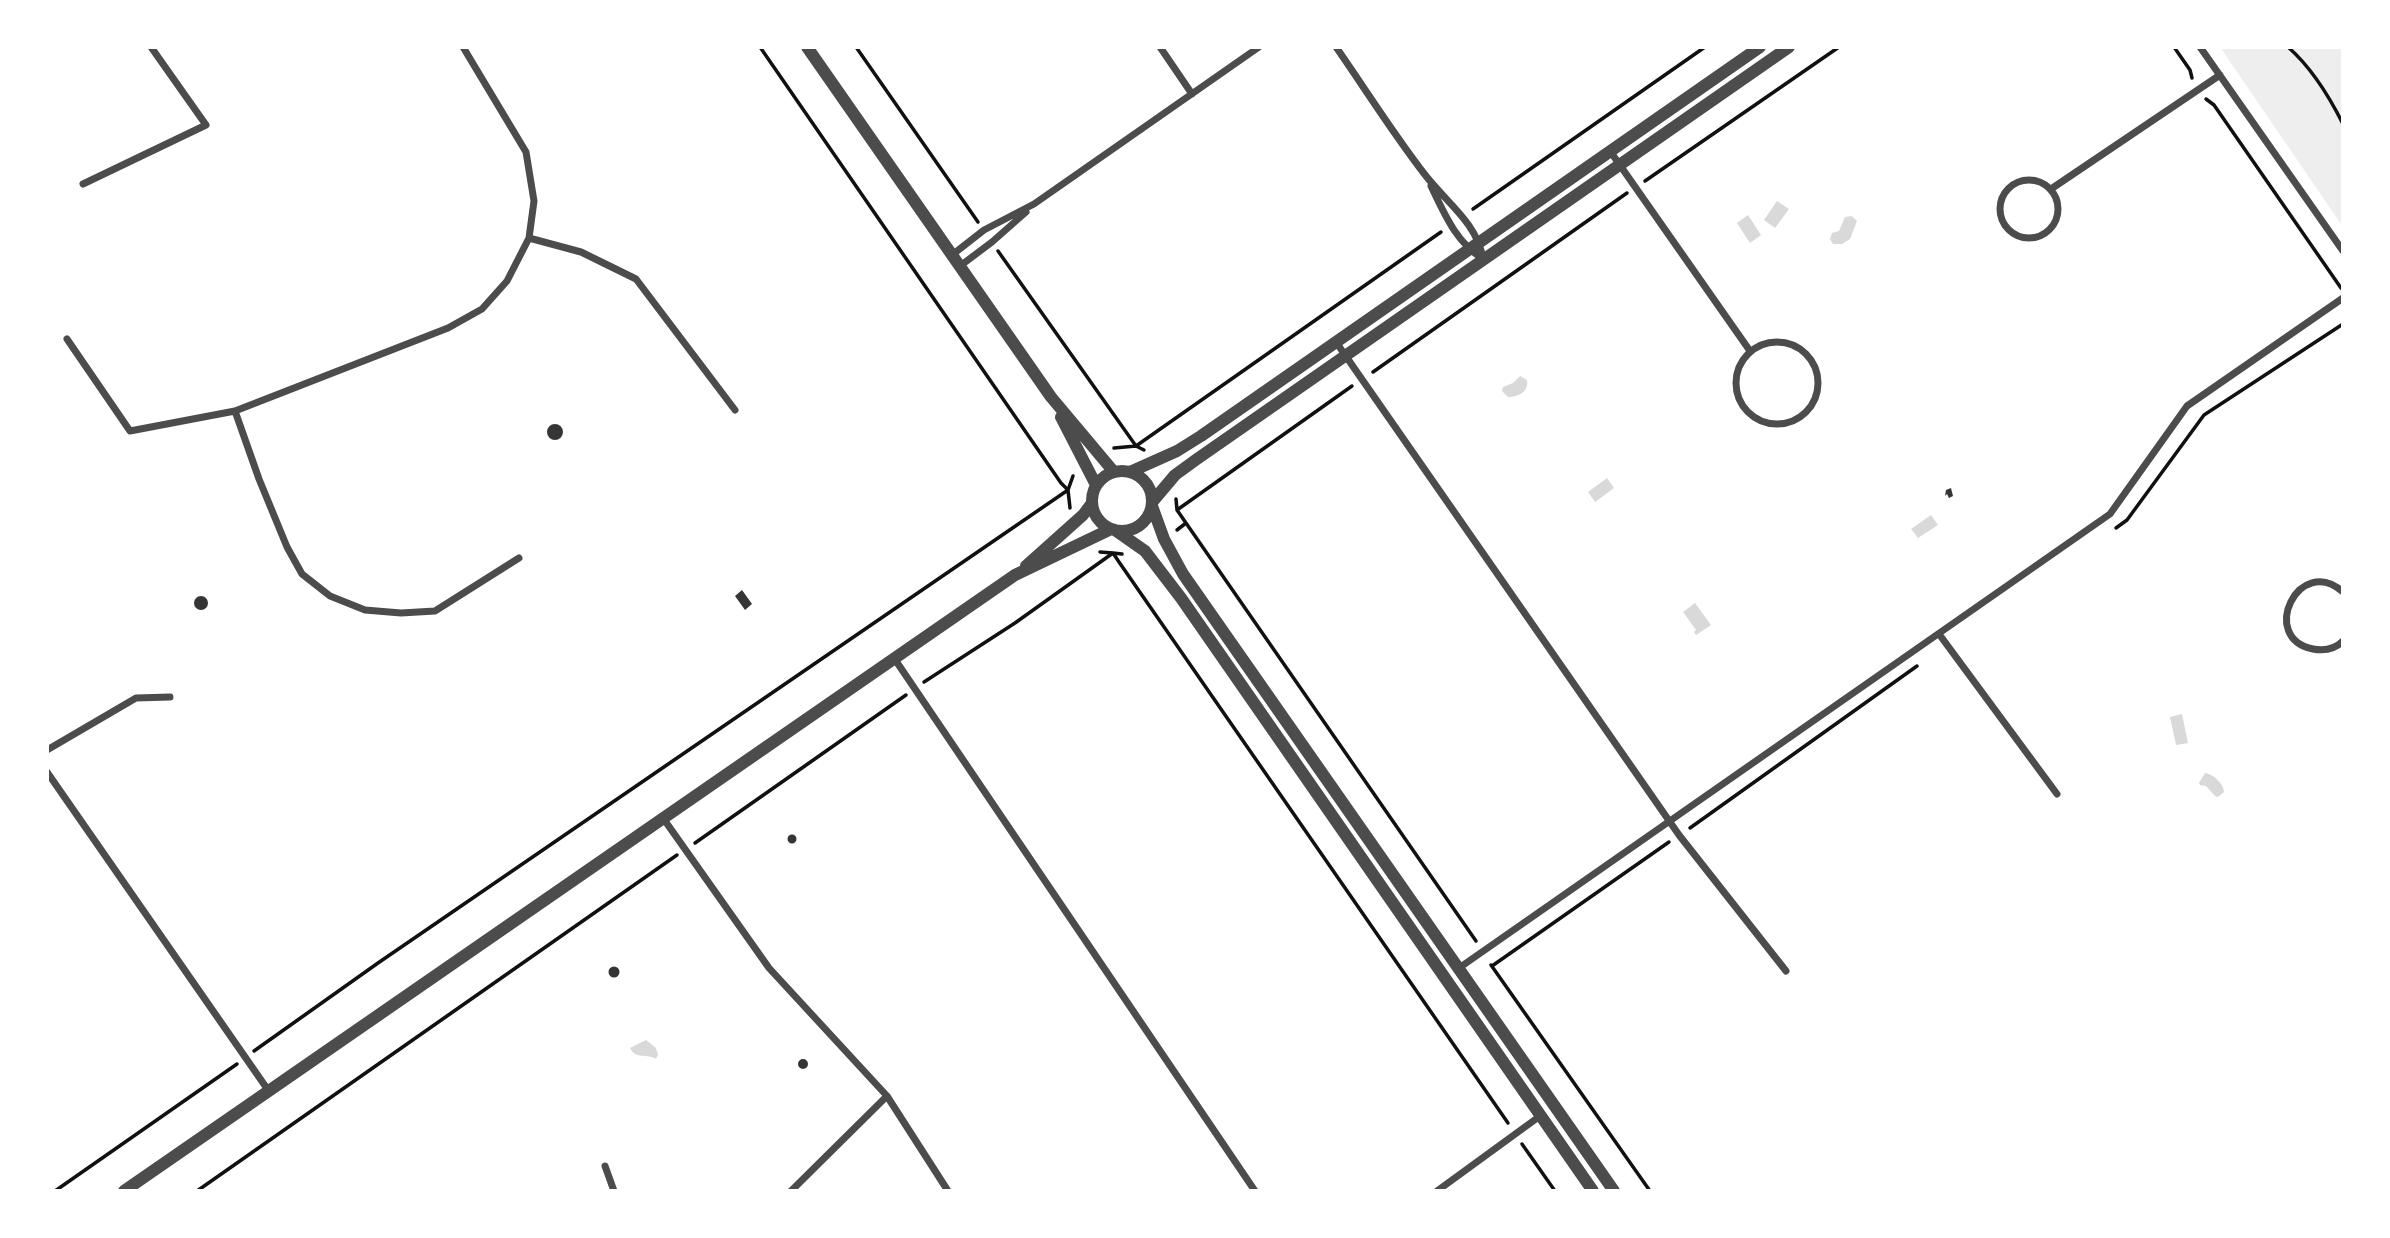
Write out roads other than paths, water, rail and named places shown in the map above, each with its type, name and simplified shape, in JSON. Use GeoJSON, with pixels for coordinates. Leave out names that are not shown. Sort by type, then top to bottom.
{"type":"FeatureCollection","features":[{"type":"Feature","properties":{"kind":"street"},"geometry":{"type":"LineString","coordinates":[[83,184],[206,125],[151,47]]}},
{"type":"Feature","properties":{"kind":"street"},"geometry":{"type":"LineString","coordinates":[[67,339],[130,431],[235,411],[448,328],[482,309],[507,281],[529,239],[534,201],[526,152],[463,47]]}},
{"type":"Feature","properties":{"kind":"street"},"geometry":{"type":"LineString","coordinates":[[807,47],[1051,397],[1114,472]]}},
{"type":"Feature","properties":{"kind":"street"},"geometry":{"type":"LineString","coordinates":[[1160,47],[1192,94]]}},
{"type":"Feature","properties":{"kind":"street"},"geometry":{"type":"LineString","coordinates":[[956,260],[992,242],[1034,204],[1259,47]]}},
{"type":"Feature","properties":{"kind":"street"},"geometry":{"type":"LineString","coordinates":[[1336,47],[1426,176],[1480,242],[1483,259]]}},
{"type":"Feature","properties":{"kind":"street"},"geometry":{"type":"LineString","coordinates":[[1130,472],[1177,451],[1760,47]]}},
{"type":"Feature","properties":{"kind":"street"},"geometry":{"type":"LineString","coordinates":[[1015,575],[1113,530],[1135,528],[1149,515],[1152,504],[1175,475],[1788,47]]}},
{"type":"Feature","properties":{"kind":"street"},"geometry":{"type":"LineString","coordinates":[[2200,47],[2343,251]]}},
{"type":"Feature","properties":{"kind":"street"},"geometry":{"type":"LineString","coordinates":[[2051,189],[2220,75]]}},
{"type":"Feature","properties":{"kind":"street"},"geometry":{"type":"LineString","coordinates":[[1610,151],[1750,351]]}},
{"type":"Feature","properties":{"kind":"street"},"geometry":{"type":"LineString","coordinates":[[1426,176],[1450,224],[1469,250],[1483,259]]}},
{"type":"Feature","properties":{"kind":"street"},"geometry":{"type":"LineString","coordinates":[[2029,180],[2039,181],[2051,189],[2057,198],[2059,215],[2048,232],[2032,239],[2012,234],[2002,222],[1999,212],[2000,202],[2010,186],[2029,180]]}},
{"type":"Feature","properties":{"kind":"street"},"geometry":{"type":"LineString","coordinates":[[956,260],[984,230],[1034,204]]}},
{"type":"Feature","properties":{"kind":"street"},"geometry":{"type":"LineString","coordinates":[[529,239],[581,252],[636,279],[736,410]]}},
{"type":"Feature","properties":{"kind":"street"},"geometry":{"type":"LineString","coordinates":[[1459,968],[2110,514],[2187,406],[2343,298]]}},
{"type":"Feature","properties":{"kind":"street"},"geometry":{"type":"LineString","coordinates":[[1336,342],[1679,835],[1786,971]]}},
{"type":"Feature","properties":{"kind":"street"},"geometry":{"type":"LineString","coordinates":[[1766,343],[1790,344],[1803,351],[1813,363],[1818,375],[1818,390],[1811,406],[1802,417],[1789,423],[1774,425],[1758,421],[1746,412],[1738,400],[1735,382],[1738,368],[1750,351],[1766,343]]}},
{"type":"Feature","properties":{"kind":"street"},"geometry":{"type":"LineString","coordinates":[[1051,397],[1096,485]]}},
{"type":"Feature","properties":{"kind":"street"},"geometry":{"type":"LineString","coordinates":[[235,411],[287,547],[302,574],[330,596],[365,610],[401,613],[435,611],[519,558]]}},
{"type":"Feature","properties":{"kind":"street"},"geometry":{"type":"LineString","coordinates":[[124,1191],[1015,575],[1083,515],[1092,503],[1096,485],[1107,475],[1130,472],[1146,483],[1164,539],[1183,574],[1614,1191]]}},
{"type":"Feature","properties":{"kind":"street"},"geometry":{"type":"LineString","coordinates":[[1092,503],[1098,519],[1145,551],[1189,610],[1593,1191]]}},
{"type":"Feature","properties":{"kind":"street"},"geometry":{"type":"LineString","coordinates":[[2343,592],[2329,583],[2305,585],[2289,600],[2286,611],[2290,632],[2298,643],[2309,649],[2328,649],[2343,641]]}},
{"type":"Feature","properties":{"kind":"street"},"geometry":{"type":"LineString","coordinates":[[1939,634],[2057,794]]}},
{"type":"Feature","properties":{"kind":"street"},"geometry":{"type":"LineString","coordinates":[[894,658],[1255,1191]]}},
{"type":"Feature","properties":{"kind":"street"},"geometry":{"type":"LineString","coordinates":[[47,750],[136,698],[170,697]]}},
{"type":"Feature","properties":{"kind":"street"},"geometry":{"type":"LineString","coordinates":[[47,772],[268,1090]]}},
{"type":"Feature","properties":{"kind":"street"},"geometry":{"type":"LineString","coordinates":[[663,818],[769,968],[887,1096],[948,1191]]}},
{"type":"Feature","properties":{"kind":"street"},"geometry":{"type":"LineString","coordinates":[[791,1191],[887,1096]]}},
{"type":"Feature","properties":{"kind":"street"},"geometry":{"type":"LineString","coordinates":[[1437,1191],[1541,1116]]}},
{"type":"Feature","properties":{"kind":"street"},"geometry":{"type":"LineString","coordinates":[[606,1166],[614,1191]]}}]}
